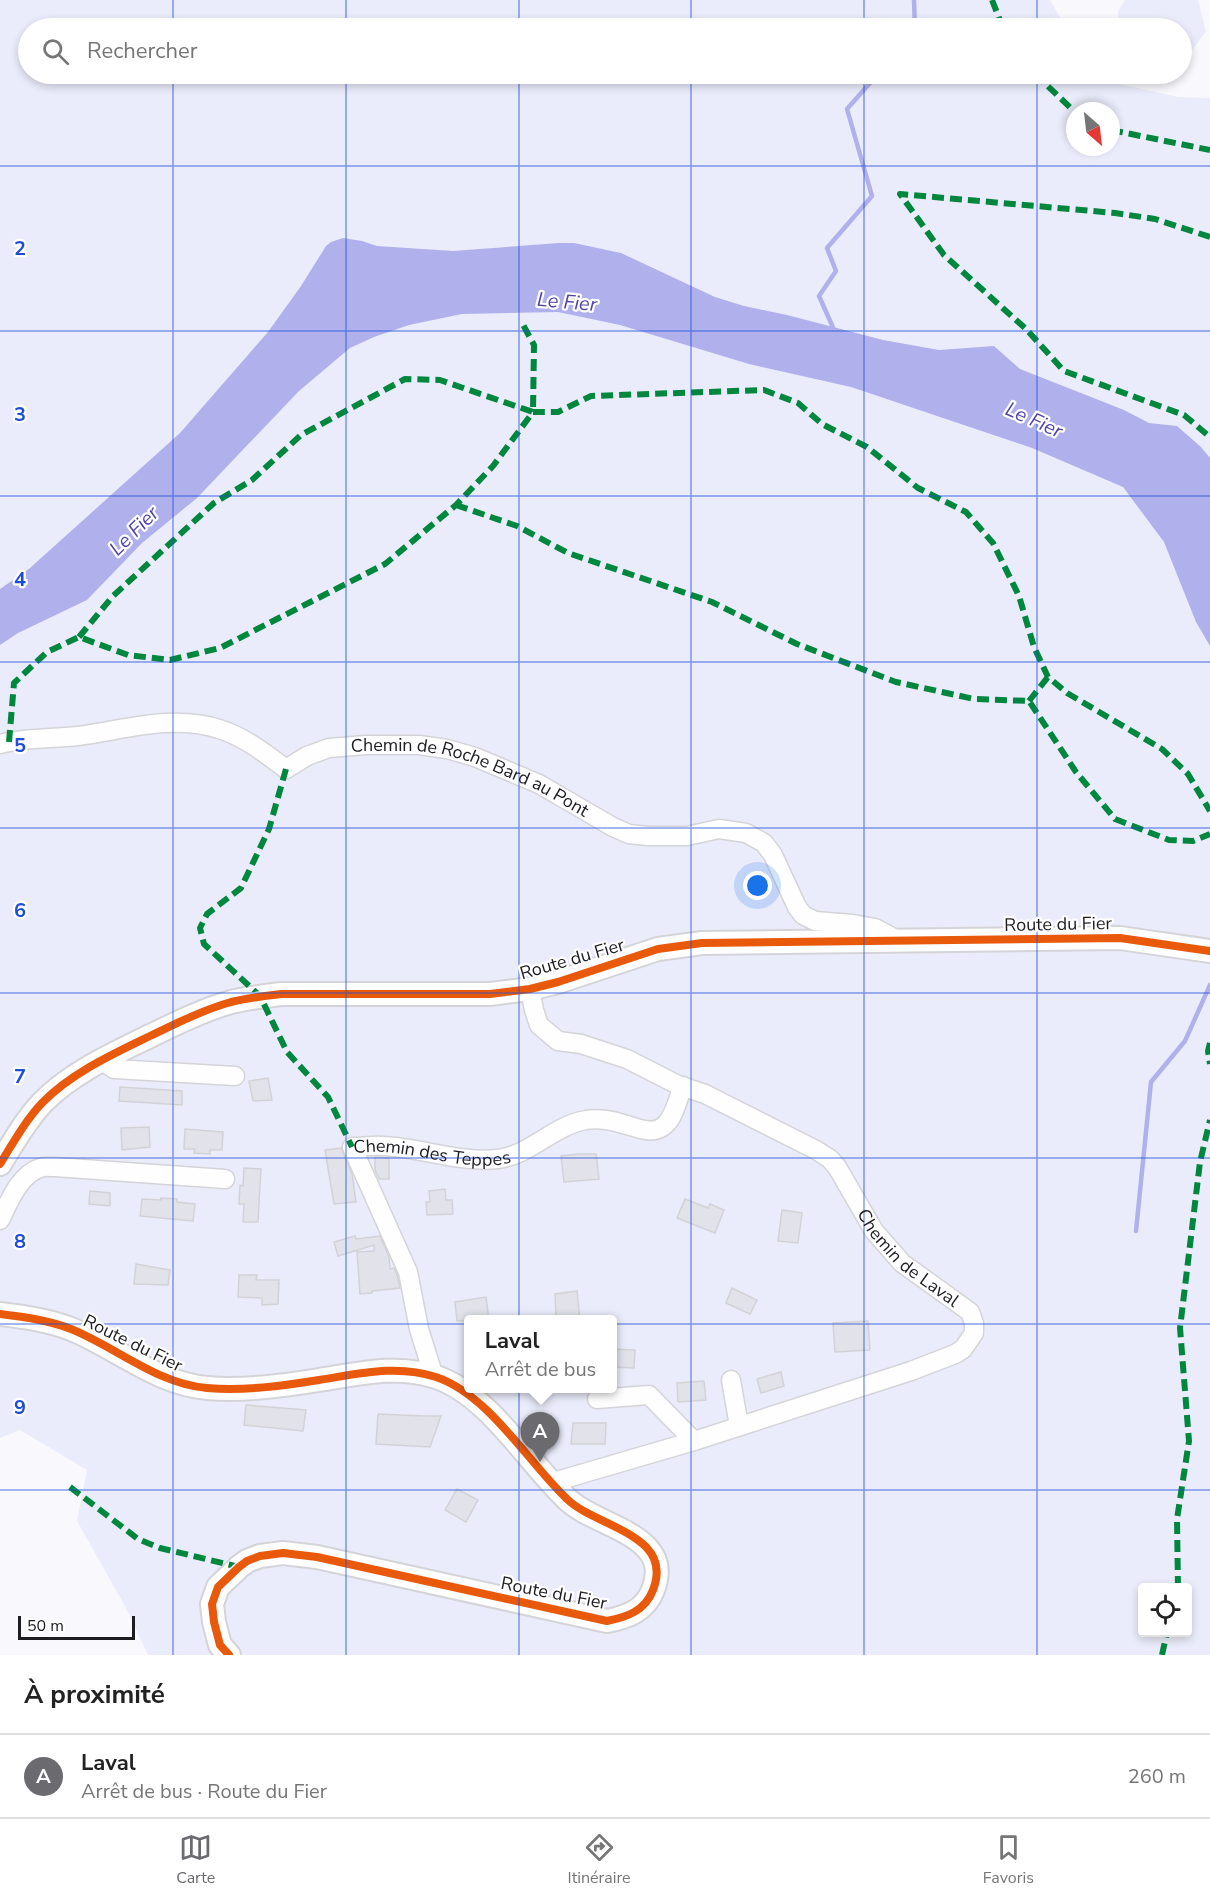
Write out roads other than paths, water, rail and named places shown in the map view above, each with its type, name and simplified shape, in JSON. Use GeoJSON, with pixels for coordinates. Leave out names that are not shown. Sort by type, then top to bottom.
{"type":"FeatureCollection","features":[{"type":"Feature","properties":{"kind":"main road","name":"Route du Fier"},"geometry":{"type":"LineString","coordinates":[[0,1164],[41,1104],[64,1083],[102,1061],[194,1015],[232,1002],[260,996],[281,994],[490,994],[530,989],[658,949],[702,943],[1120,938],[1210,951]]}},
{"type":"Feature","properties":{"kind":"main road","name":"Route du Fier"},"geometry":{"type":"LineString","coordinates":[[0,1314],[37,1319],[70,1329],[163,1377],[189,1386],[238,1390],[297,1384],[385,1370],[410,1371],[434,1377],[450,1383],[464,1392]]}},
{"type":"Feature","properties":{"kind":"main road","name":"Route du Fier"},"geometry":{"type":"LineString","coordinates":[[229,1655],[220,1645],[212,1604],[219,1587],[247,1561],[260,1556],[283,1553],[317,1557],[607,1621],[625,1618],[638,1611],[651,1597],[657,1581],[657,1567],[643,1543],[627,1532],[574,1507],[486,1410],[465,1393]]}},
{"type":"Feature","properties":{"kind":"street","name":"Chemin de Roche Bard au Pont"},"geometry":{"type":"LineString","coordinates":[[0,744],[181,722],[218,728],[235,735],[286,769],[307,756],[329,748],[419,745],[447,749],[475,757],[539,784],[629,834],[687,836],[719,829],[746,833],[764,843],[773,855],[796,907],[803,915],[815,921],[875,928],[899,941]]}},
{"type":"Feature","properties":{"kind":"street","name":"Chemin de Laval"},"geometry":{"type":"LineString","coordinates":[[530,989],[539,1025],[558,1041],[581,1044],[627,1059],[705,1094],[830,1159],[837,1167],[874,1231],[902,1263],[970,1312],[974,1323],[974,1333],[963,1349],[911,1371],[694,1441],[550,1483]]}},
{"type":"Feature","properties":{"kind":"street"},"geometry":{"type":"LineString","coordinates":[[102,1061],[114,1070],[235,1076]]}},
{"type":"Feature","properties":{"kind":"street","name":"Chemin des Teppes"},"geometry":{"type":"LineString","coordinates":[[434,1377],[419,1329],[408,1272],[352,1148],[383,1146],[468,1158],[499,1159],[523,1152],[561,1130],[585,1120],[622,1123],[643,1131],[657,1129],[666,1125],[683,1086]]}},
{"type":"Feature","properties":{"kind":"street"},"geometry":{"type":"LineString","coordinates":[[0,1220],[25,1178],[40,1168],[55,1167],[225,1179]]}},
{"type":"Feature","properties":{"kind":"street"},"geometry":{"type":"LineString","coordinates":[[731,1380],[740,1426]]}},
{"type":"Feature","properties":{"kind":"street"},"geometry":{"type":"LineString","coordinates":[[597,1399],[649,1395],[694,1441]]}},
{"type":"Feature","properties":{"kind":"water","name":"Le Fier"},"geometry":{"type":"Polygon","coordinates":[[[343,238],[377,246],[453,251],[574,243],[621,253],[715,297],[744,306],[883,340],[939,350],[994,346],[1020,369],[1124,410],[1149,423],[1177,426],[1210,458],[1210,646],[1196,622],[1164,542],[1123,487],[1032,448],[851,387],[749,364],[620,325],[558,312],[462,314],[409,325],[350,348],[299,391],[197,498],[142,543],[87,600],[18,633],[0,645],[0,589],[30,568],[180,433],[268,332],[326,246],[343,238]]]}},
{"type":"Feature","properties":{"kind":"waterway"},"geometry":{"type":"LineString","coordinates":[[914,0],[915,18]]}},
{"type":"Feature","properties":{"kind":"waterway"},"geometry":{"type":"LineString","coordinates":[[835,332],[819,296],[836,271],[827,248],[872,196],[847,109],[869,84]]}},
{"type":"Feature","properties":{"kind":"waterway"},"geometry":{"type":"LineString","coordinates":[[1136,1231],[1151,1082],[1185,1041],[1210,985]]}},
{"type":"Feature","properties":{"kind":"place","name":"Laval"},"geometry":{"type":"Point","coordinates":[540,1462]}}]}
